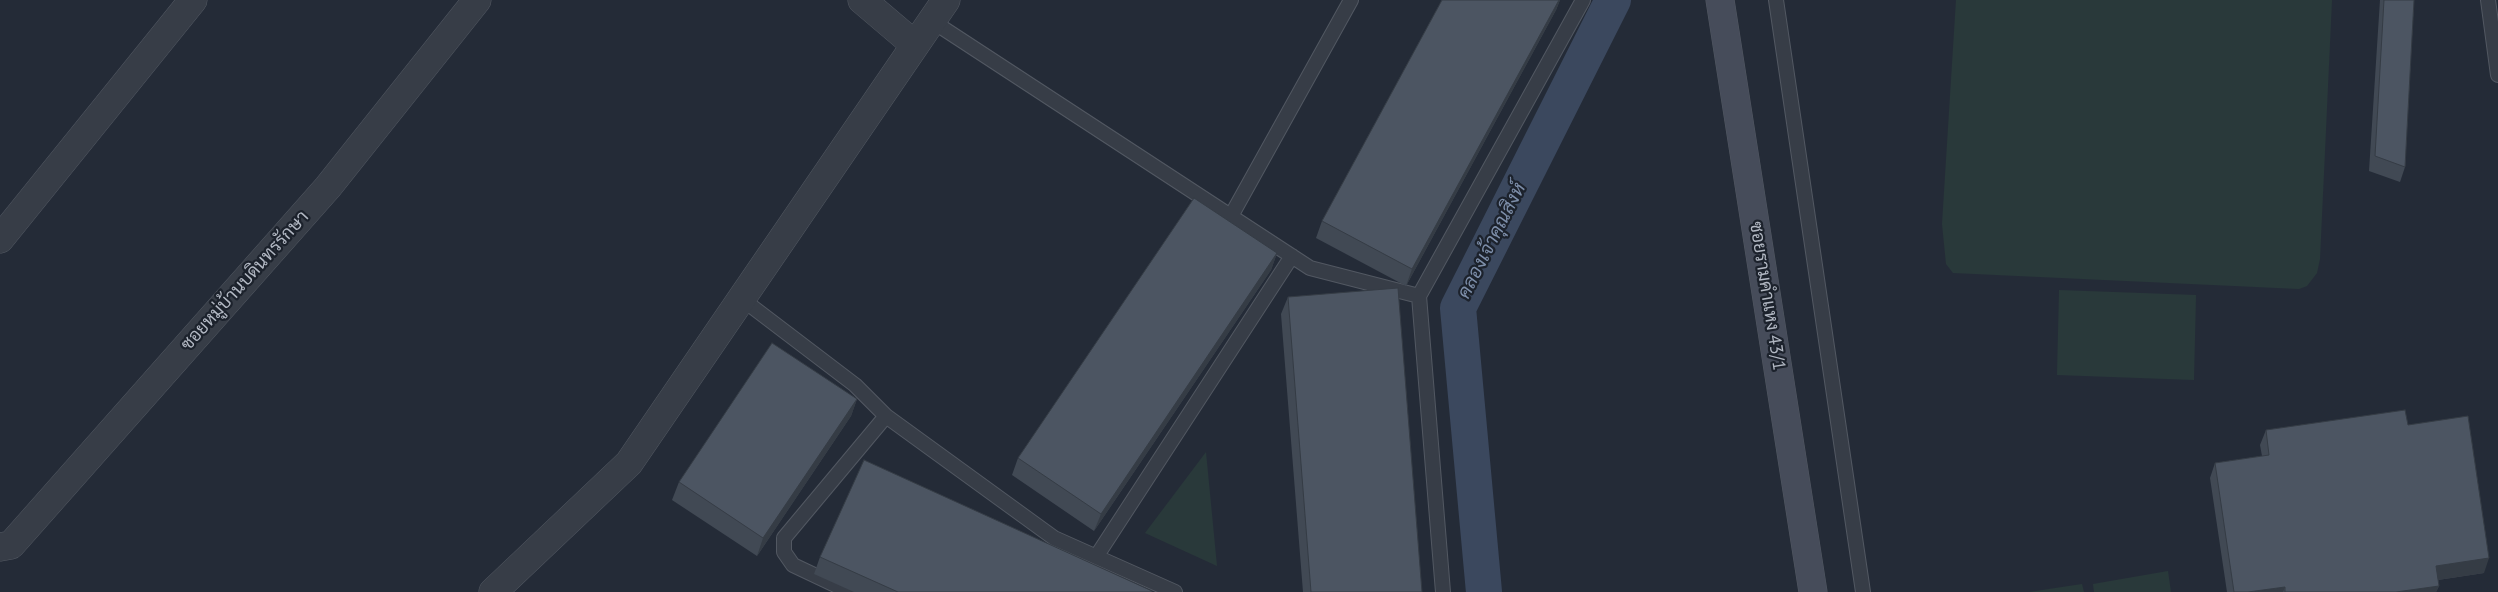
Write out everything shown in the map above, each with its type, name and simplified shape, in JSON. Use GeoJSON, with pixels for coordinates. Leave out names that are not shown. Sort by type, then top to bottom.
{"type":"FeatureCollection","features":[{"type":"Feature","properties":{"kind":"street"},"geometry":{"type":"LineString","coordinates":[[0,238],[193,0]]}},
{"type":"Feature","properties":{"kind":"street","name":"ซอยหมู่บ้านบดินทรรักษา"},"geometry":{"type":"LineString","coordinates":[[0,547],[11,545],[328,188],[477,0]]}},
{"type":"Feature","properties":{"kind":"street"},"geometry":{"type":"LineString","coordinates":[[862,0],[915,45]]}},
{"type":"Feature","properties":{"kind":"street","name":"ซอยรามคำแหง 43/1"},"geometry":{"type":"LineString","coordinates":[[1720,0],[1813,592]]}},
{"type":"Feature","properties":{"kind":"street"},"geometry":{"type":"LineString","coordinates":[[493,592],[629,463],[939,11]]}},
{"type":"Feature","properties":{"kind":"lane"},"geometry":{"type":"LineString","coordinates":[[1231,216],[1350,0]]}},
{"type":"Feature","properties":{"kind":"lane"},"geometry":{"type":"LineString","coordinates":[[1443,592],[1419,296],[1583,0]]}},
{"type":"Feature","properties":{"kind":"lane"},"geometry":{"type":"LineString","coordinates":[[1776,0],[1862,592]]}},
{"type":"Feature","properties":{"kind":"lane"},"geometry":{"type":"LineString","coordinates":[[2488,0],[2498,75]]}},
{"type":"Feature","properties":{"kind":"lane"},"geometry":{"type":"LineString","coordinates":[[939,11],[1231,216],[1310,268],[1419,296]]}},
{"type":"Feature","properties":{"kind":"lane"},"geometry":{"type":"LineString","coordinates":[[1096,557],[1292,256]]}},
{"type":"Feature","properties":{"kind":"lane"},"geometry":{"type":"LineString","coordinates":[[742,299],[855,385],[886,416],[1054,538],[1175,592]]}},
{"type":"Feature","properties":{"kind":"lane"},"geometry":{"type":"LineString","coordinates":[[850,592],[793,566],[784,552],[784,538],[886,416]]}},
{"type":"Feature","properties":{"kind":"shaded area"},"geometry":{"type":"Polygon","coordinates":[[[1956,0],[2332,0],[2320,259],[2317,273],[2307,286],[2299,289],[1953,273],[1946,264],[1942,224],[1956,0]]]}},
{"type":"Feature","properties":{"kind":"shaded area"},"geometry":{"type":"Polygon","coordinates":[[[2059,290],[2196,295],[2194,380],[2057,375],[2059,290]]]}},
{"type":"Feature","properties":{"kind":"shaded area"},"geometry":{"type":"Polygon","coordinates":[[[1206,452],[1217,566],[1145,533],[1206,452]]]}},
{"type":"Feature","properties":{"kind":"shaded area"},"geometry":{"type":"Polygon","coordinates":[[[2168,571],[2171,592],[2094,592],[2093,584],[2168,571]]]}},
{"type":"Feature","properties":{"kind":"shaded area"},"geometry":{"type":"Polygon","coordinates":[[[2082,584],[2084,592],[2029,592],[2082,584]]]}},
{"type":"Feature","properties":{"kind":"building"},"geometry":{"type":"Polygon","coordinates":[[[1442,0],[1559,0],[1412,269],[1322,221],[1442,0]]]}},
{"type":"Feature","properties":{"kind":"building"},"geometry":{"type":"Polygon","coordinates":[[[2384,0],[2414,0],[2405,167],[2375,156],[2384,0]]]}},
{"type":"Feature","properties":{"kind":"building"},"geometry":{"type":"Polygon","coordinates":[[[1194,198],[1277,253],[1101,514],[1018,458],[1194,198]]]}},
{"type":"Feature","properties":{"kind":"building"},"geometry":{"type":"Polygon","coordinates":[[[1398,288],[1422,592],[1311,592],[1288,297],[1398,288]]]}},
{"type":"Feature","properties":{"kind":"building"},"geometry":{"type":"Polygon","coordinates":[[[772,343],[857,399],[763,538],[679,482],[772,343]]]}},
{"type":"Feature","properties":{"kind":"building"},"geometry":{"type":"Polygon","coordinates":[[[2405,410],[2408,425],[2468,416],[2489,558],[2436,566],[2439,586],[2396,592],[2285,592],[2285,587],[2234,592],[2215,463],[2269,455],[2266,430],[2405,410]]]}},
{"type":"Feature","properties":{"kind":"building"},"geometry":{"type":"Polygon","coordinates":[[[864,460],[1152,592],[898,592],[820,557],[864,460]]]}},
{"type":"Feature","properties":{"kind":"waterway","name":"คลองเจ้าคุณสิงห์"},"geometry":{"type":"LineString","coordinates":[[1484,592],[1458,308],[1613,0]]}}]}
